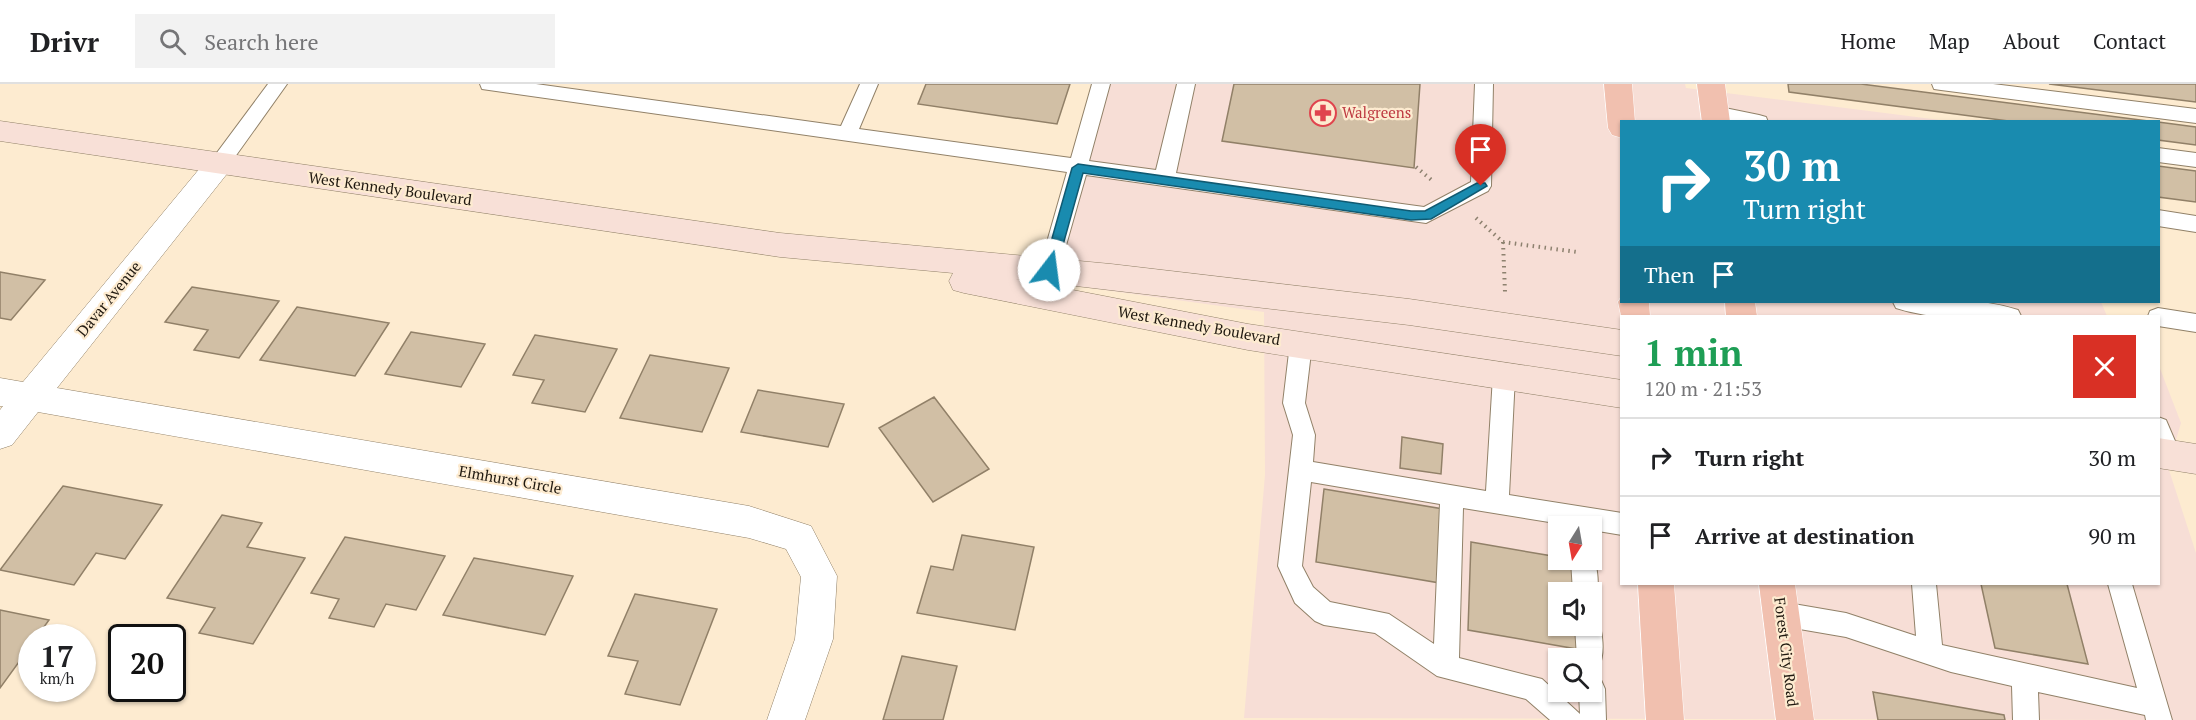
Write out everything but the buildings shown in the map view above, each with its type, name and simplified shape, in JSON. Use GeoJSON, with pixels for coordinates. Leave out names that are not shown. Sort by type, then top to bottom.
{"type":"FeatureCollection","features":[{"type":"Feature","properties":{"kind":"main road"},"geometry":{"type":"LineString","coordinates":[[1618,84],[1621,120]]}},
{"type":"Feature","properties":{"kind":"main road"},"geometry":{"type":"LineString","coordinates":[[1711,84],[1715,117]]}},
{"type":"Feature","properties":{"kind":"main road","name":"West Kennedy Boulevard"},"geometry":{"type":"LineString","coordinates":[[0,131],[780,245],[1248,337],[1620,394]]}},
{"type":"Feature","properties":{"kind":"main road","name":"West Kennedy Boulevard"},"geometry":{"type":"LineString","coordinates":[[780,245],[1049,270],[1398,311],[1620,343]]}},
{"type":"Feature","properties":{"kind":"main road"},"geometry":{"type":"LineString","coordinates":[[1656,585],[1665,720]]}},
{"type":"Feature","properties":{"kind":"main road","name":"Forest City Road"},"geometry":{"type":"LineString","coordinates":[[1780,599],[1795,720]]}},
{"type":"Feature","properties":{"kind":"street","name":"Davar Avenue"},"geometry":{"type":"LineString","coordinates":[[0,435],[15,395],[220,163]]}},
{"type":"Feature","properties":{"kind":"street","name":"Elmhurst Circle"},"geometry":{"type":"LineString","coordinates":[[15,395],[749,522],[798,537],[819,576],[814,639],[786,720]]}},
{"type":"Feature","properties":{"kind":"lane"},"geometry":{"type":"LineString","coordinates":[[220,163],[278,84]]}},
{"type":"Feature","properties":{"kind":"lane"},"geometry":{"type":"LineString","coordinates":[[489,84],[1411,215],[1426,215],[1481,186],[1484,84]]}},
{"type":"Feature","properties":{"kind":"lane"},"geometry":{"type":"LineString","coordinates":[[848,135],[869,84]]}},
{"type":"Feature","properties":{"kind":"lane"},"geometry":{"type":"LineString","coordinates":[[1049,270],[1101,84]]}},
{"type":"Feature","properties":{"kind":"lane"},"geometry":{"type":"LineString","coordinates":[[1164,180],[1186,84]]}},
{"type":"Feature","properties":{"kind":"lane"},"geometry":{"type":"LineString","coordinates":[[1941,84],[2196,116]]}},
{"type":"Feature","properties":{"kind":"lane"},"geometry":{"type":"LineString","coordinates":[[1715,117],[1741,120]]}},
{"type":"Feature","properties":{"kind":"lane"},"geometry":{"type":"LineString","coordinates":[[2160,155],[2196,160]]}},
{"type":"Feature","properties":{"kind":"lane"},"geometry":{"type":"LineString","coordinates":[[2160,218],[2196,224]]}},
{"type":"Feature","properties":{"kind":"lane"},"geometry":{"type":"LineString","coordinates":[[1925,303],[2003,315]]}},
{"type":"Feature","properties":{"kind":"lane"},"geometry":{"type":"LineString","coordinates":[[2160,317],[2196,323]]}},
{"type":"Feature","properties":{"kind":"lane"},"geometry":{"type":"LineString","coordinates":[[1301,344],[1294,403],[1304,435],[1290,566],[1304,596],[1324,613],[1380,622],[1446,667],[1533,688],[1569,720]]}},
{"type":"Feature","properties":{"kind":"lane"},"geometry":{"type":"LineString","coordinates":[[1497,503],[1504,376]]}},
{"type":"Feature","properties":{"kind":"lane"},"geometry":{"type":"LineString","coordinates":[[1300,470],[1497,503],[1554,516]]}},
{"type":"Feature","properties":{"kind":"lane"},"geometry":{"type":"LineString","coordinates":[[1446,667],[1452,496]]}},
{"type":"Feature","properties":{"kind":"lane"},"geometry":{"type":"LineString","coordinates":[[1602,523],[1620,524]]}},
{"type":"Feature","properties":{"kind":"lane"},"geometry":{"type":"LineString","coordinates":[[1924,585],[1930,653]]}},
{"type":"Feature","properties":{"kind":"lane"},"geometry":{"type":"LineString","coordinates":[[2120,585],[2157,712]]}},
{"type":"Feature","properties":{"kind":"lane"},"geometry":{"type":"LineString","coordinates":[[1780,599],[1846,625],[1930,653],[2157,712]]}},
{"type":"Feature","properties":{"kind":"lane"},"geometry":{"type":"LineString","coordinates":[[2025,676],[2026,720]]}},
{"type":"Feature","properties":{"kind":"lane"},"geometry":{"type":"LineString","coordinates":[[1592,702],[1593,720]]}},
{"type":"Feature","properties":{"kind":"path"},"geometry":{"type":"LineString","coordinates":[[1416,167],[1503,242],[1577,252]]}},
{"type":"Feature","properties":{"kind":"path"},"geometry":{"type":"LineString","coordinates":[[1503,242],[1505,292]]}},
{"type":"Feature","properties":{"kind":"shaded area"},"geometry":{"type":"Polygon","coordinates":[[[1109,84],[1685,84],[1686,88],[1940,120],[1620,120],[1620,303],[2101,303],[2107,315],[1620,315],[1620,585],[2160,585],[2160,369],[2181,423],[2168,467],[2196,553],[2196,720],[1244,718],[1265,475],[1264,312],[1053,283],[1084,183],[1109,84]]]}},
{"type":"Feature","properties":{"kind":"place","name":"Walgreens"},"geometry":{"type":"Point","coordinates":[1323,113]}},
{"type":"Feature","properties":{"kind":"route"},"geometry":{"type":"LineString","coordinates":[[1049,270],[1078,168],[1411,215],[1426,215],[1481,186]]}}]}
